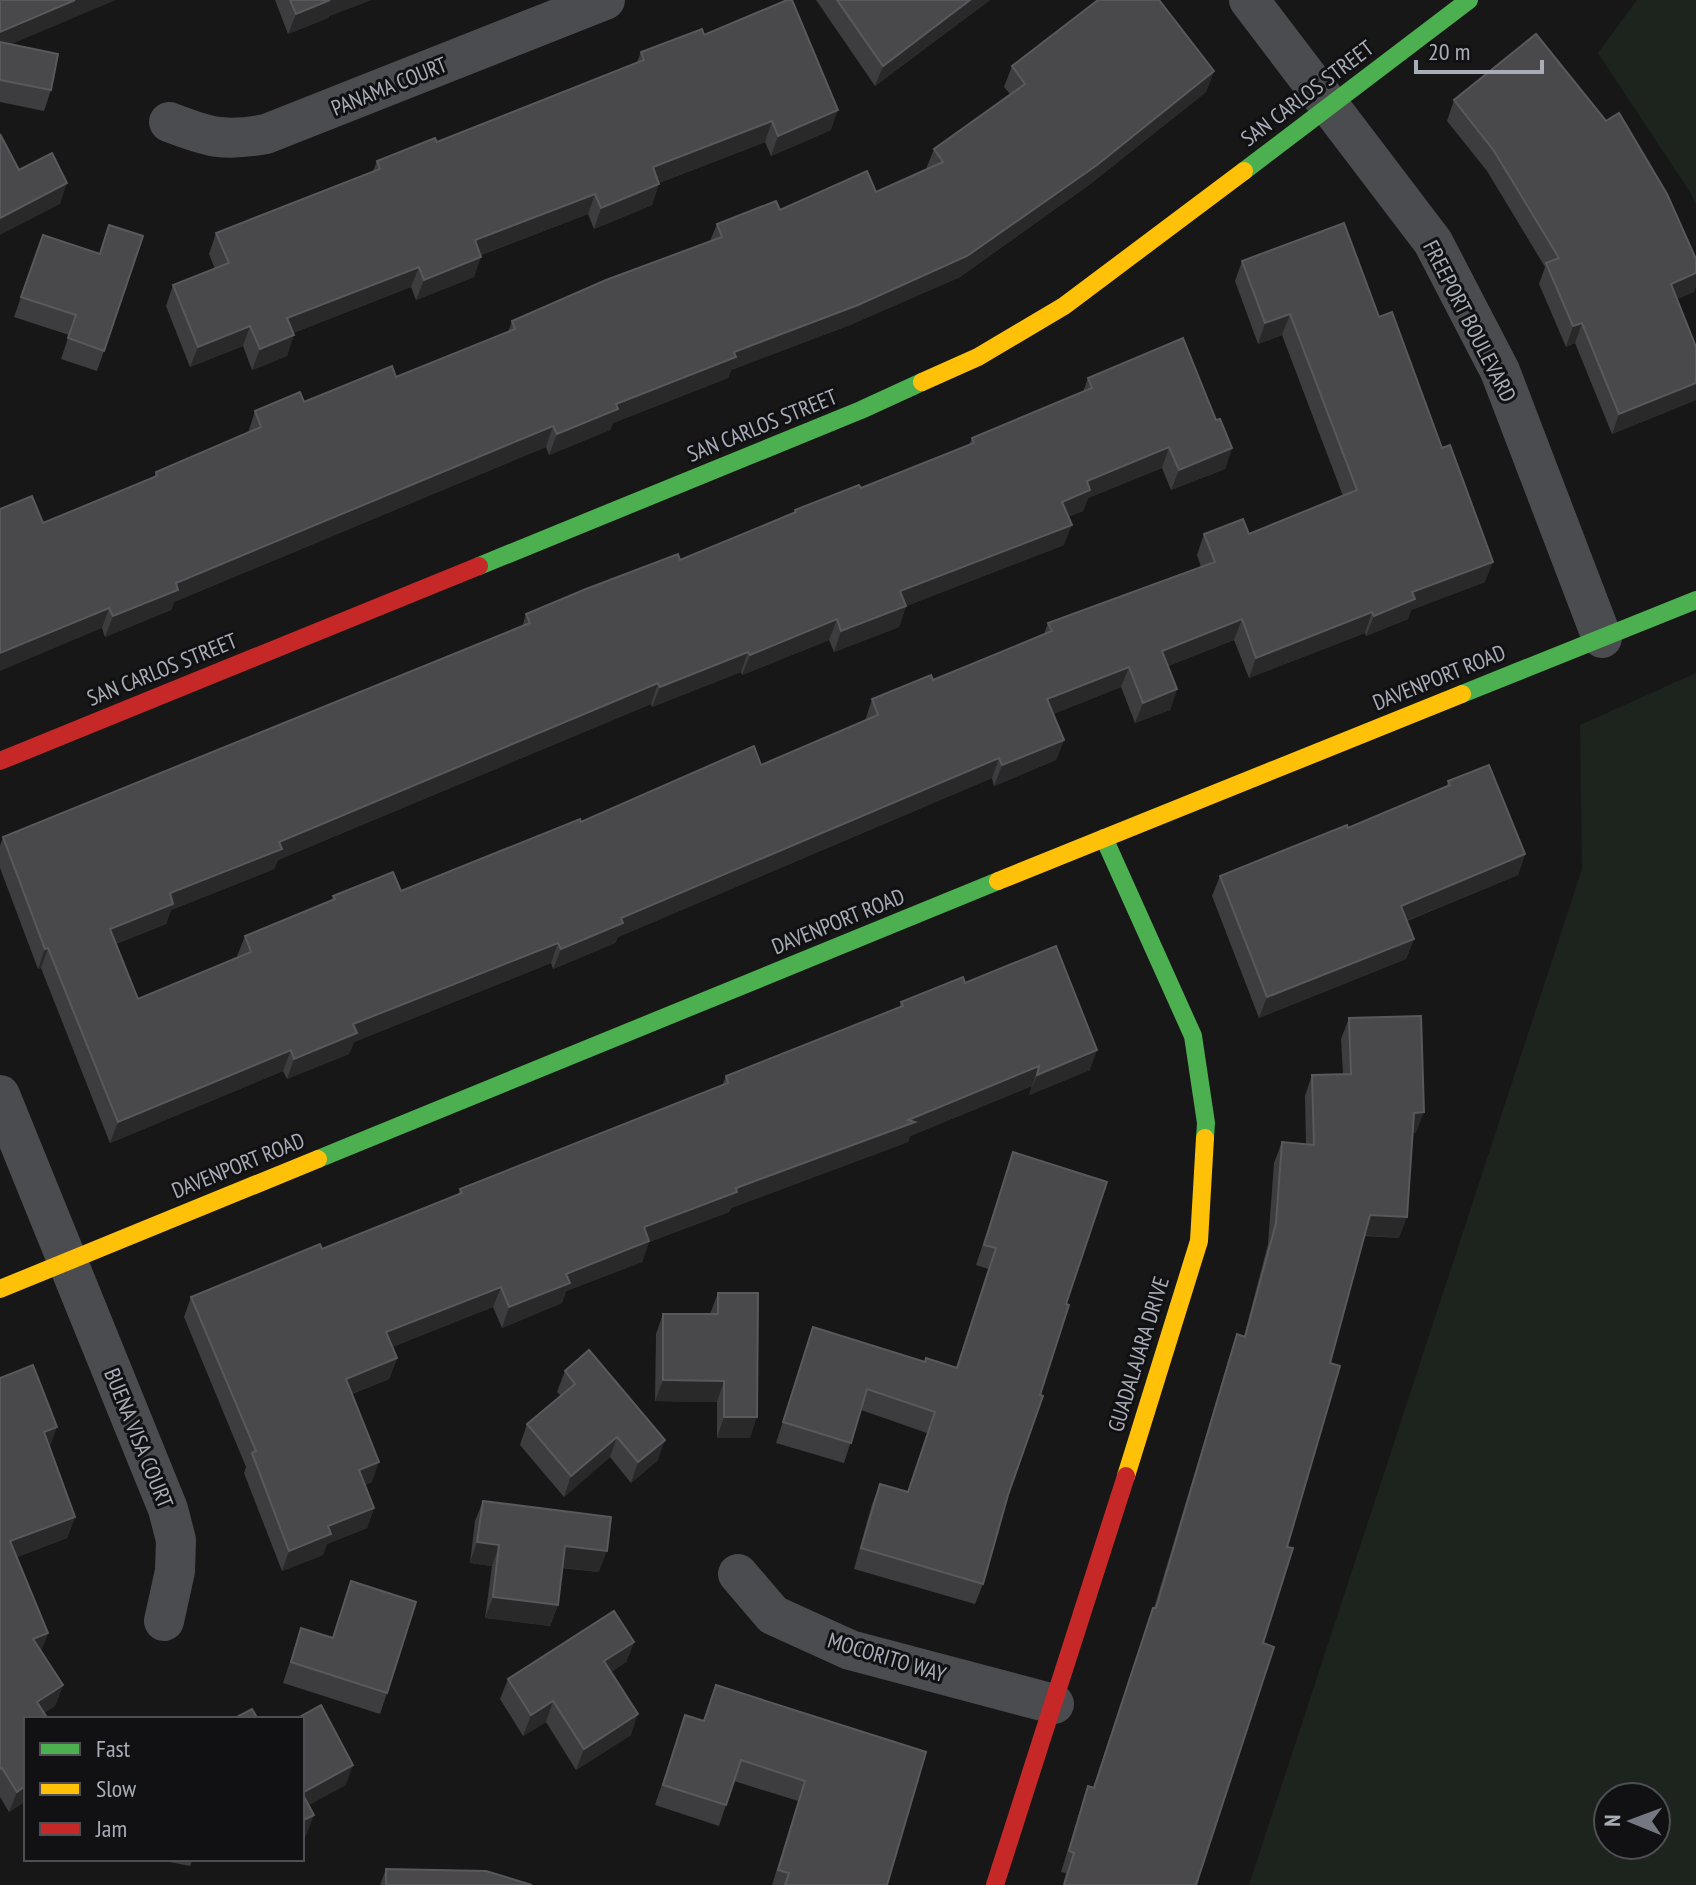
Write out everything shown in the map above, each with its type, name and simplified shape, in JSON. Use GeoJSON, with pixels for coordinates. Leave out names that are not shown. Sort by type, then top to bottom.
{"type":"FeatureCollection","features":[{"type":"Feature","properties":{"kind":"street","name":"PANAMA COURT"},"geometry":{"type":"LineString","coordinates":[[169,122],[208,137],[237,139],[266,134],[605,0]]}},
{"type":"Feature","properties":{"kind":"street","name":"FREEPORT BOULEVARD"},"geometry":{"type":"LineString","coordinates":[[1249,0],[1433,242],[1500,371],[1602,638]]}},
{"type":"Feature","properties":{"kind":"street","name":"SAN CARLOS STREET"},"geometry":{"type":"LineString","coordinates":[[0,761],[932,380],[1020,334],[1085,292],[1469,0]]}},
{"type":"Feature","properties":{"kind":"street","name":"DAVENPORT ROAD"},"geometry":{"type":"LineString","coordinates":[[0,1289],[1696,600]]}},
{"type":"Feature","properties":{"kind":"street","name":"GUADALAJARA DRIVE"},"geometry":{"type":"LineString","coordinates":[[995,1885],[1199,1241],[1206,1123],[1193,1036],[1104,838]]}},
{"type":"Feature","properties":{"kind":"street","name":"BUENA VISA COURT"},"geometry":{"type":"LineString","coordinates":[[0,1095],[168,1509],[176,1540],[175,1571],[164,1621]]}},
{"type":"Feature","properties":{"kind":"street","name":"MOCORITO WAY"},"geometry":{"type":"LineString","coordinates":[[738,1574],[773,1615],[850,1650],[1054,1704]]}},
{"type":"Feature","properties":{"kind":"shaded area"},"geometry":{"type":"Polygon","coordinates":[[[1637,0],[1696,0],[1696,205],[1598,53],[1637,0]]]}},
{"type":"Feature","properties":{"kind":"shaded area"},"geometry":{"type":"Polygon","coordinates":[[[1696,673],[1696,1885],[1249,1885],[1582,869],[1580,725],[1696,673]]]}},
{"type":"Feature","properties":{"kind":"building"},"geometry":{"type":"Polygon","coordinates":[[[0,0],[75,0],[0,32],[0,0]]]}},
{"type":"Feature","properties":{"kind":"building"},"geometry":{"type":"Polygon","coordinates":[[[290,0],[330,0],[296,14],[290,0]]]}},
{"type":"Feature","properties":{"kind":"building"},"geometry":{"type":"Polygon","coordinates":[[[792,0],[838,110],[778,136],[772,121],[653,167],[659,184],[601,208],[595,194],[475,240],[481,257],[424,280],[419,267],[287,318],[294,335],[260,349],[250,326],[198,347],[173,285],[229,263],[216,233],[380,169],[377,161],[435,138],[437,142],[644,60],[641,52],[702,29],[704,35],[792,0]]]}},
{"type":"Feature","properties":{"kind":"building"},"geometry":{"type":"Polygon","coordinates":[[[837,0],[970,0],[883,66],[837,0]]]}},
{"type":"Feature","properties":{"kind":"building"},"geometry":{"type":"Polygon","coordinates":[[[1098,0],[1159,0],[1214,71],[1097,165],[967,256],[858,305],[734,352],[736,357],[616,404],[618,409],[557,434],[553,426],[176,583],[178,590],[113,616],[109,608],[0,653],[0,509],[32,496],[43,523],[157,476],[156,472],[261,427],[255,411],[300,392],[304,402],[392,366],[396,377],[515,329],[512,321],[606,280],[722,237],[717,224],[776,201],[780,210],[867,171],[876,192],[943,162],[934,149],[1025,84],[1012,66],[1098,0]]]}},
{"type":"Feature","properties":{"kind":"building"},"geometry":{"type":"Polygon","coordinates":[[[1536,34],[1606,121],[1619,113],[1667,194],[1696,259],[1696,273],[1671,284],[1696,347],[1696,383],[1619,414],[1582,323],[1573,326],[1546,263],[1559,258],[1494,151],[1454,100],[1536,34]]]}},
{"type":"Feature","properties":{"kind":"building"},"geometry":{"type":"Polygon","coordinates":[[[0,42],[58,54],[51,90],[0,80],[0,42]]]}},
{"type":"Feature","properties":{"kind":"building"},"geometry":{"type":"Polygon","coordinates":[[[0,134],[19,170],[52,153],[67,183],[0,218],[0,134]]]}},
{"type":"Feature","properties":{"kind":"building"},"geometry":{"type":"Polygon","coordinates":[[[1344,223],[1379,317],[1392,312],[1442,448],[1450,445],[1493,562],[1412,592],[1415,599],[1374,616],[1372,612],[1256,658],[1242,619],[1162,651],[1177,689],[1143,703],[1129,667],[1047,699],[1064,740],[1002,765],[999,758],[621,918],[623,923],[561,949],[558,943],[353,1024],[357,1033],[294,1059],[291,1050],[118,1122],[48,948],[45,949],[3,837],[530,623],[526,614],[586,589],[678,554],[680,560],[795,510],[859,485],[861,488],[974,443],[972,438],[1092,388],[1088,378],[1183,338],[1216,420],[1220,419],[1232,448],[1179,470],[1169,447],[1087,481],[1090,490],[1062,502],[1072,525],[900,591],[906,606],[841,631],[837,619],[750,655],[748,652],[660,687],[658,683],[279,842],[282,849],[170,893],[173,904],[110,929],[138,999],[251,952],[245,936],[335,899],[333,896],[393,872],[401,891],[580,819],[581,822],[754,746],[761,765],[878,715],[872,699],[931,675],[933,680],[1052,631],[1048,623],[1215,562],[1204,534],[1243,519],[1249,534],[1357,490],[1290,314],[1265,323],[1242,261],[1344,223]]]}},
{"type":"Feature","properties":{"kind":"building"},"geometry":{"type":"Polygon","coordinates":[[[109,225],[143,236],[104,351],[68,338],[76,315],[21,297],[43,235],[100,254],[109,225]]]}},
{"type":"Feature","properties":{"kind":"building"},"geometry":{"type":"Polygon","coordinates":[[[1489,765],[1525,854],[1401,906],[1414,939],[1267,997],[1220,876],[1347,825],[1348,828],[1489,765]]]}},
{"type":"Feature","properties":{"kind":"building"},"geometry":{"type":"Polygon","coordinates":[[[1056,946],[1097,1050],[1037,1075],[1039,1066],[908,1120],[915,1122],[736,1188],[737,1192],[644,1227],[649,1241],[566,1274],[570,1283],[509,1307],[501,1287],[386,1332],[397,1358],[346,1379],[379,1462],[359,1470],[374,1508],[328,1526],[331,1534],[289,1551],[252,1453],[256,1451],[191,1297],[320,1244],[322,1249],[462,1193],[460,1189],[728,1083],[726,1076],[903,1006],[901,1002],[963,977],[965,983],[1056,946]]]}},
{"type":"Feature","properties":{"kind":"building"},"geometry":{"type":"Polygon","coordinates":[[[1421,1016],[1424,1112],[1414,1113],[1407,1217],[1370,1215],[1330,1363],[1340,1366],[1287,1547],[1293,1548],[1263,1643],[1274,1647],[1196,1885],[1064,1885],[1074,1853],[1069,1851],[1088,1786],[1094,1788],[1153,1608],[1156,1608],[1237,1334],[1245,1337],[1276,1223],[1282,1142],[1314,1145],[1312,1075],[1351,1074],[1349,1018],[1421,1016]]]}},
{"type":"Feature","properties":{"kind":"building"},"geometry":{"type":"Polygon","coordinates":[[[1013,1152],[1107,1182],[1066,1304],[1069,1305],[1040,1395],[1043,1396],[1008,1495],[983,1584],[861,1548],[880,1484],[908,1492],[935,1412],[867,1389],[851,1443],[783,1422],[813,1327],[925,1362],[926,1358],[957,1368],[996,1248],[984,1245],[1013,1152]]]}},
{"type":"Feature","properties":{"kind":"building"},"geometry":{"type":"Polygon","coordinates":[[[718,1293],[758,1293],[757,1417],[724,1417],[724,1381],[663,1380],[663,1314],[718,1314],[718,1293]]]}},
{"type":"Feature","properties":{"kind":"building"},"geometry":{"type":"Polygon","coordinates":[[[589,1350],[665,1440],[638,1462],[617,1437],[571,1476],[527,1424],[575,1384],[565,1371],[589,1350]]]}},
{"type":"Feature","properties":{"kind":"building"},"geometry":{"type":"Polygon","coordinates":[[[33,1365],[57,1427],[44,1432],[75,1517],[10,1541],[48,1633],[33,1639],[63,1685],[37,1702],[47,1717],[24,1717],[24,1787],[17,1792],[0,1769],[0,1378],[33,1365]]]}},
{"type":"Feature","properties":{"kind":"building"},"geometry":{"type":"Polygon","coordinates":[[[483,1501],[611,1517],[607,1551],[565,1546],[558,1605],[493,1597],[499,1545],[477,1542],[483,1501]]]}},
{"type":"Feature","properties":{"kind":"building"},"geometry":{"type":"Polygon","coordinates":[[[351,1581],[416,1602],[387,1693],[291,1662],[301,1628],[333,1638],[351,1581]]]}},
{"type":"Feature","properties":{"kind":"building"},"geometry":{"type":"Polygon","coordinates":[[[614,1611],[634,1642],[604,1661],[638,1714],[584,1749],[553,1701],[531,1715],[508,1679],[614,1611]]]}},
{"type":"Feature","properties":{"kind":"building"},"geometry":{"type":"Polygon","coordinates":[[[716,1685],[926,1752],[887,1885],[785,1885],[789,1873],[778,1870],[805,1781],[741,1760],[726,1805],[663,1785],[685,1715],[704,1721],[716,1685]]]}},
{"type":"Feature","properties":{"kind":"building"},"geometry":{"type":"Polygon","coordinates":[[[321,1705],[353,1765],[304,1792],[304,1717],[300,1717],[321,1705]]]}},
{"type":"Feature","properties":{"kind":"building"},"geometry":{"type":"Polygon","coordinates":[[[252,1709],[257,1717],[237,1717],[252,1709]]]}},
{"type":"Feature","properties":{"kind":"building"},"geometry":{"type":"Polygon","coordinates":[[[304,1797],[314,1815],[304,1820],[304,1797]]]}},
{"type":"Feature","properties":{"kind":"building"},"geometry":{"type":"Polygon","coordinates":[[[386,1869],[486,1871],[532,1885],[386,1885],[386,1869]]]}},
{"type":"Feature","properties":{"kind":"traffic: fast"},"geometry":{"type":"LineString","coordinates":[[1244,171],[1469,0]]}},
{"type":"Feature","properties":{"kind":"traffic: fast"},"geometry":{"type":"LineString","coordinates":[[479,566],[861,410],[922,382]]}},
{"type":"Feature","properties":{"kind":"traffic: fast"},"geometry":{"type":"LineString","coordinates":[[1462,694],[1696,600]]}},
{"type":"Feature","properties":{"kind":"traffic: fast"},"geometry":{"type":"LineString","coordinates":[[1104,838],[1193,1036],[1206,1123],[1205,1138]]}},
{"type":"Feature","properties":{"kind":"traffic: fast"},"geometry":{"type":"LineString","coordinates":[[318,1159],[998,881]]}},
{"type":"Feature","properties":{"kind":"traffic: slow"},"geometry":{"type":"LineString","coordinates":[[922,382],[978,357],[1064,306],[1244,171]]}},
{"type":"Feature","properties":{"kind":"traffic: slow"},"geometry":{"type":"LineString","coordinates":[[998,881],[1462,694]]}},
{"type":"Feature","properties":{"kind":"traffic: slow"},"geometry":{"type":"LineString","coordinates":[[1126,1476],[1199,1241],[1205,1138]]}},
{"type":"Feature","properties":{"kind":"traffic: slow"},"geometry":{"type":"LineString","coordinates":[[0,1289],[318,1159]]}},
{"type":"Feature","properties":{"kind":"traffic: jam"},"geometry":{"type":"LineString","coordinates":[[0,761],[479,566]]}},
{"type":"Feature","properties":{"kind":"traffic: jam"},"geometry":{"type":"LineString","coordinates":[[995,1885],[1126,1476]]}}]}
